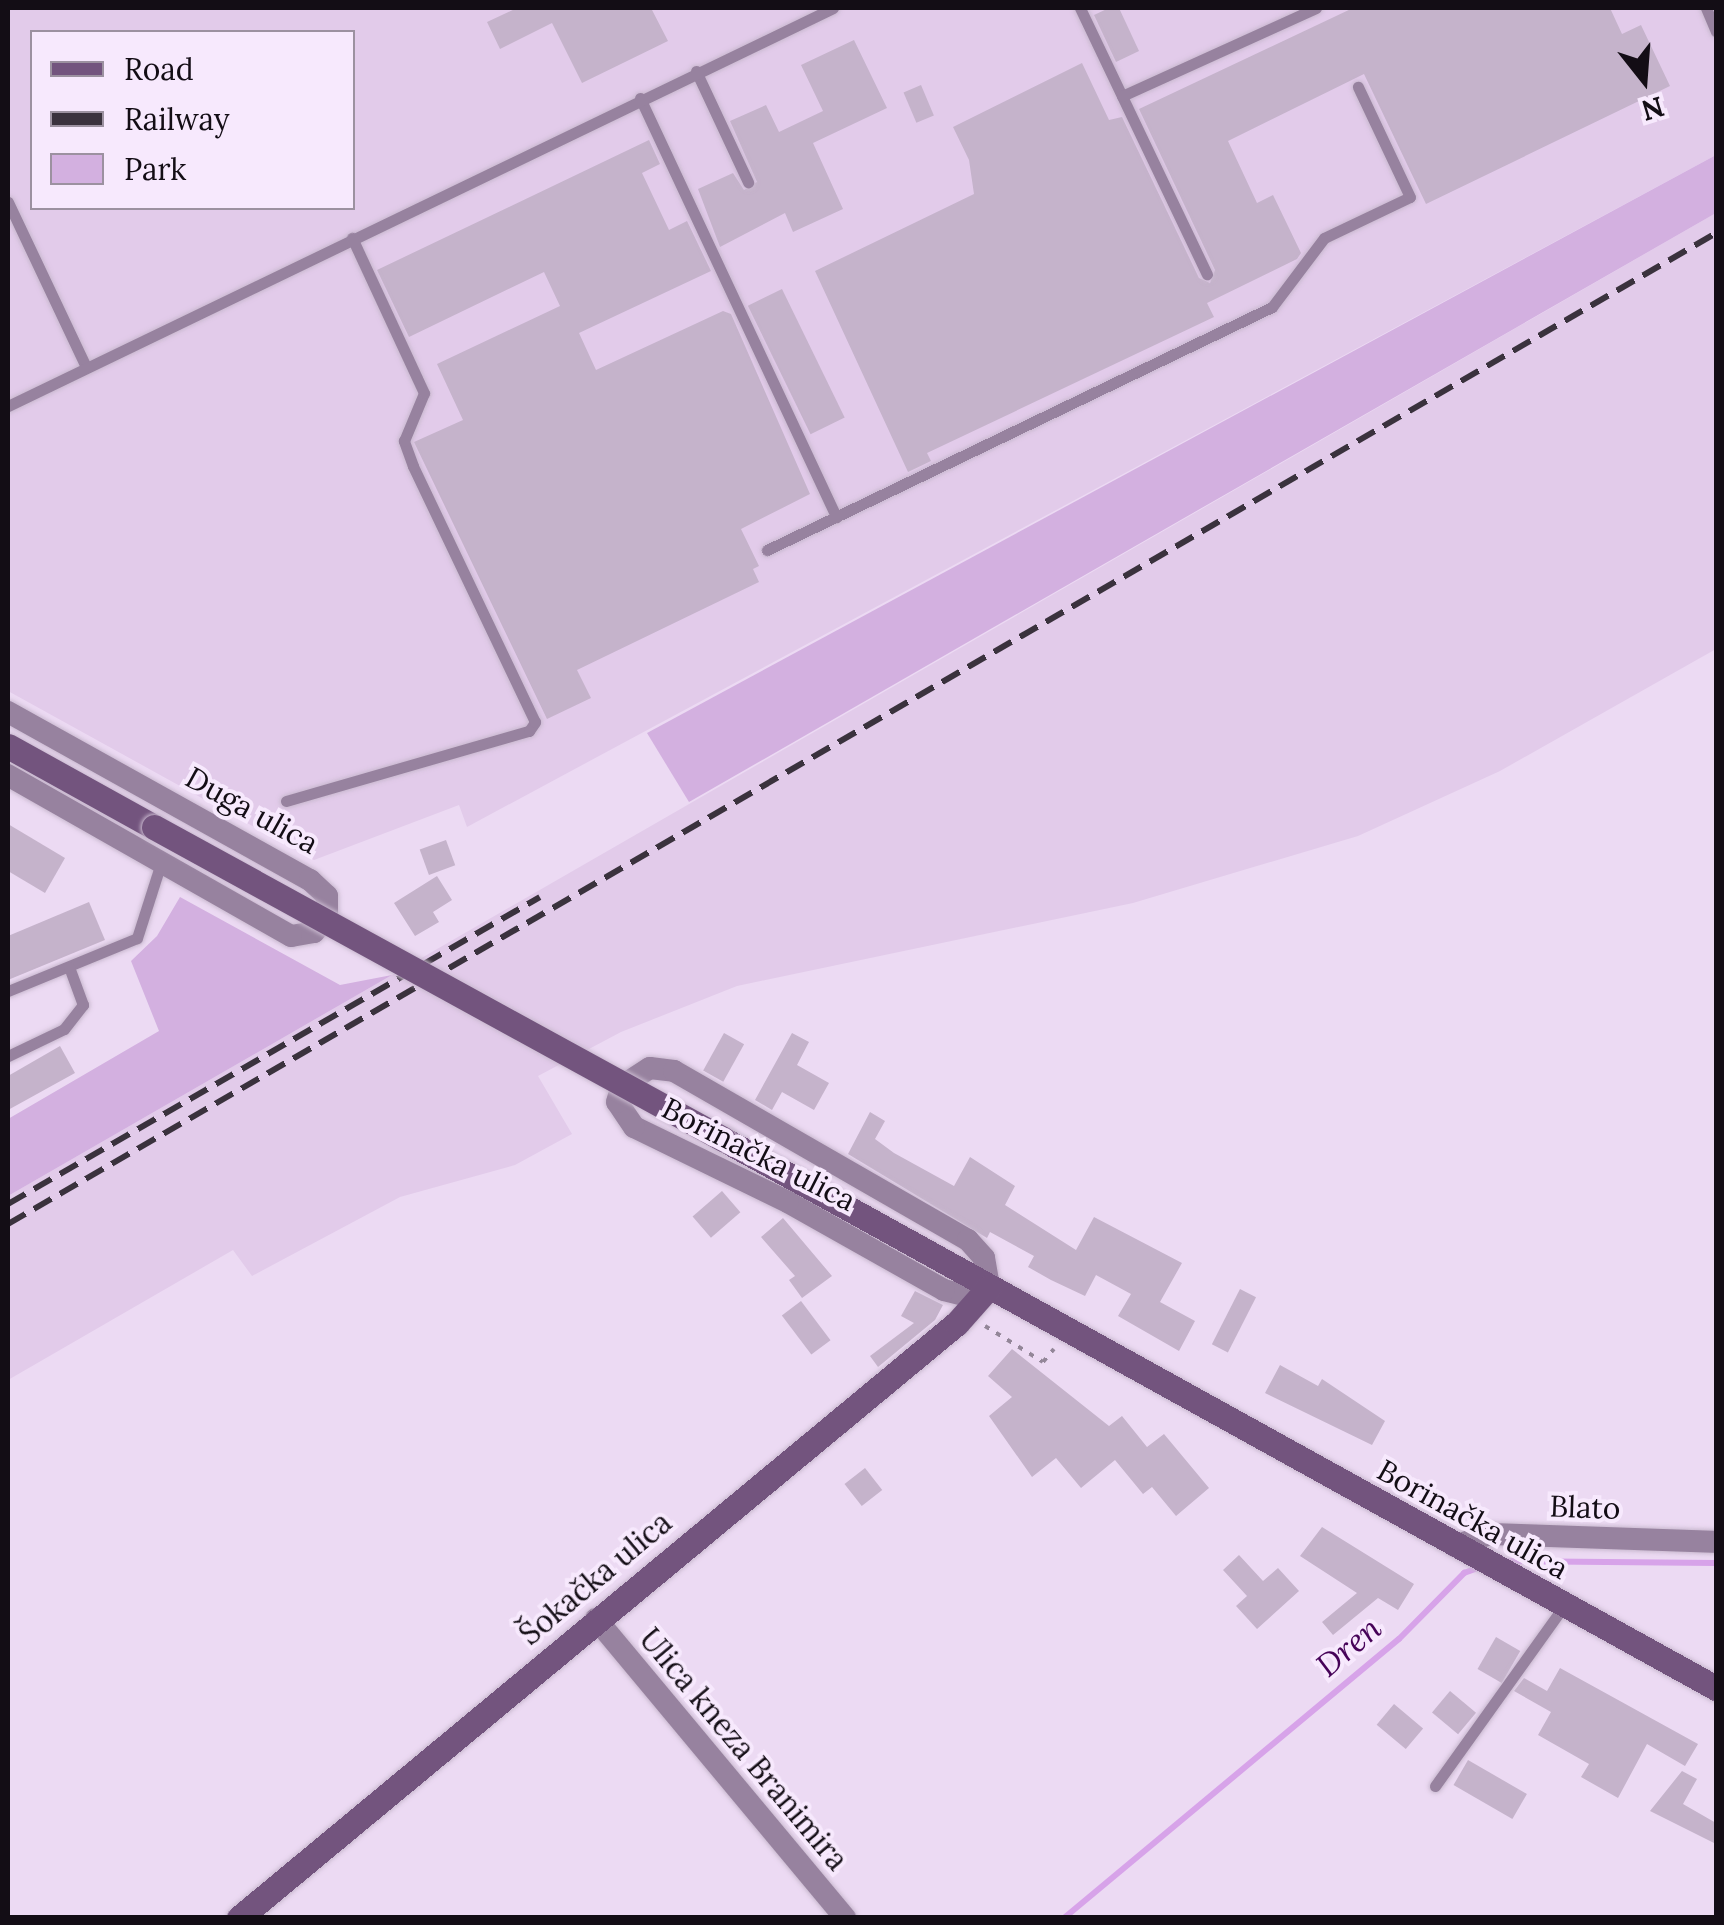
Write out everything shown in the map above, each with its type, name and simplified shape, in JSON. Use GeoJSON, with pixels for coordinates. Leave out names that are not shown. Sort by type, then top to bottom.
{"type":"FeatureCollection","features":[{"type":"Feature","properties":{"kind":"street","name":"Duga ulica"},"geometry":{"type":"LineString","coordinates":[[8,712],[310,880],[327,896],[327,917],[314,932],[291,936],[8,774]]}},
{"type":"Feature","properties":{"kind":"street","name":"Duga ulica"},"geometry":{"type":"LineString","coordinates":[[8,746],[723,1139]]}},
{"type":"Feature","properties":{"kind":"street","name":"Borinačka ulica"},"geometry":{"type":"LineString","coordinates":[[641,1070],[674,1071],[968,1240],[984,1258],[984,1293],[944,1290],[788,1202],[634,1127],[617,1102],[622,1086],[641,1070]]}},
{"type":"Feature","properties":{"kind":"street","name":"Borinačka ulica"},"geometry":{"type":"LineString","coordinates":[[723,1139],[984,1293],[1716,1688]]}},
{"type":"Feature","properties":{"kind":"street","name":"Šokačka ulica"},"geometry":{"type":"LineString","coordinates":[[239,1918],[984,1293]]}},
{"type":"Feature","properties":{"kind":"street","name":"Blato"},"geometry":{"type":"LineString","coordinates":[[1462,1550],[1489,1534],[1716,1542]]}},
{"type":"Feature","properties":{"kind":"street","name":"Ulica kneza Branimira"},"geometry":{"type":"LineString","coordinates":[[596,1618],[845,1918]]}},
{"type":"Feature","properties":{"kind":"lane"},"geometry":{"type":"LineString","coordinates":[[8,406],[696,70],[833,8]]}},
{"type":"Feature","properties":{"kind":"lane"},"geometry":{"type":"LineString","coordinates":[[1080,8],[1207,274]]}},
{"type":"Feature","properties":{"kind":"lane"},"geometry":{"type":"LineString","coordinates":[[1122,96],[1316,8]]}},
{"type":"Feature","properties":{"kind":"lane"},"geometry":{"type":"LineString","coordinates":[[1706,8],[1716,31]]}},
{"type":"Feature","properties":{"kind":"lane"},"geometry":{"type":"LineString","coordinates":[[696,70],[748,182]]}},
{"type":"Feature","properties":{"kind":"lane"},"geometry":{"type":"LineString","coordinates":[[767,550],[1256,319],[1324,238],[1410,196],[1358,87]]}},
{"type":"Feature","properties":{"kind":"lane"},"geometry":{"type":"LineString","coordinates":[[640,98],[836,517]]}},
{"type":"Feature","properties":{"kind":"lane"},"geometry":{"type":"LineString","coordinates":[[8,202],[86,367]]}},
{"type":"Feature","properties":{"kind":"lane"},"geometry":{"type":"LineString","coordinates":[[286,801],[529,731],[535,722],[412,466],[404,442],[424,393],[352,238]]}},
{"type":"Feature","properties":{"kind":"lane"},"geometry":{"type":"LineString","coordinates":[[8,992],[137,938],[162,863]]}},
{"type":"Feature","properties":{"kind":"lane"},"geometry":{"type":"LineString","coordinates":[[8,1056],[64,1029],[83,1005],[68,968]]}},
{"type":"Feature","properties":{"kind":"lane"},"geometry":{"type":"LineString","coordinates":[[1435,1786],[1563,1608]]}},
{"type":"Feature","properties":{"kind":"shaded area"},"geometry":{"type":"Polygon","coordinates":[[[8,8],[1716,8],[1716,155],[467,827],[459,805],[314,860],[8,691],[8,8]]]}},
{"type":"Feature","properties":{"kind":"shaded area"},"geometry":{"type":"Polygon","coordinates":[[[1716,213],[1716,649],[1500,771],[1358,836],[1133,903],[737,986],[621,1032],[538,1076],[572,1134],[515,1165],[400,1197],[252,1276],[233,1250],[8,1380],[8,1196],[1716,213]]]}},
{"type":"Feature","properties":{"kind":"green space"},"geometry":{"type":"Polygon","coordinates":[[[1716,155],[1716,213],[689,802],[647,733],[1716,155]]]}},
{"type":"Feature","properties":{"kind":"green space"},"geometry":{"type":"Polygon","coordinates":[[[180,897],[340,985],[392,975],[8,1196],[8,1119],[159,1031],[131,961],[157,936],[180,897]]]}},
{"type":"Feature","properties":{"kind":"building"},"geometry":{"type":"Polygon","coordinates":[[[517,8],[651,8],[668,41],[582,83],[552,23],[500,49],[487,22],[517,8]]]}},
{"type":"Feature","properties":{"kind":"building"},"geometry":{"type":"Polygon","coordinates":[[[1119,8],[1139,51],[1116,62],[1094,15],[1119,8]]]}},
{"type":"Feature","properties":{"kind":"building"},"geometry":{"type":"Polygon","coordinates":[[[1353,8],[1610,8],[1622,34],[1641,25],[1670,86],[1426,204],[1364,74],[1228,141],[1257,203],[1273,195],[1301,253],[1297,259],[1207,303],[1214,317],[927,453],[931,461],[908,472],[815,271],[974,194],[969,160],[953,127],[1082,63],[1109,120],[1122,117],[1199,278],[1210,283],[1215,270],[1139,109],[1353,8]]]}},
{"type":"Feature","properties":{"kind":"building"},"geometry":{"type":"Polygon","coordinates":[[[854,40],[887,108],[813,143],[843,209],[793,232],[785,213],[720,247],[698,189],[733,173],[744,190],[757,182],[730,121],[766,105],[779,132],[823,111],[801,65],[854,40]]]}},
{"type":"Feature","properties":{"kind":"building"},"geometry":{"type":"Polygon","coordinates":[[[921,85],[934,115],[916,123],[904,92],[921,85]]]}},
{"type":"Feature","properties":{"kind":"building"},"geometry":{"type":"Polygon","coordinates":[[[649,140],[660,164],[642,173],[669,230],[687,221],[711,271],[579,333],[596,370],[723,311],[731,314],[810,494],[741,529],[759,566],[753,569],[759,582],[577,670],[591,698],[547,719],[414,442],[463,420],[437,364],[560,306],[544,272],[409,337],[377,270],[649,140]]]}},
{"type":"Feature","properties":{"kind":"building"},"geometry":{"type":"Polygon","coordinates":[[[782,289],[845,418],[811,434],[748,306],[782,289]]]}},
{"type":"Feature","properties":{"kind":"building"},"geometry":{"type":"Polygon","coordinates":[[[8,824],[65,858],[45,893],[8,871],[8,824]]]}},
{"type":"Feature","properties":{"kind":"building"},"geometry":{"type":"Polygon","coordinates":[[[446,840],[455,865],[429,875],[420,850],[446,840]]]}},
{"type":"Feature","properties":{"kind":"building"},"geometry":{"type":"Polygon","coordinates":[[[437,876],[452,900],[433,912],[439,922],[415,936],[394,903],[437,876]]]}},
{"type":"Feature","properties":{"kind":"building"},"geometry":{"type":"Polygon","coordinates":[[[89,902],[105,940],[8,980],[8,936],[89,902]]]}},
{"type":"Feature","properties":{"kind":"building"},"geometry":{"type":"Polygon","coordinates":[[[724,1033],[744,1044],[723,1082],[703,1071],[724,1033]]]}},
{"type":"Feature","properties":{"kind":"building"},"geometry":{"type":"Polygon","coordinates":[[[792,1033],[809,1042],[797,1065],[829,1083],[814,1110],[782,1092],[772,1110],[755,1100],[792,1033]]]}},
{"type":"Feature","properties":{"kind":"building"},"geometry":{"type":"Polygon","coordinates":[[[60,1046],[75,1073],[8,1110],[8,1076],[60,1046]]]}},
{"type":"Feature","properties":{"kind":"building"},"geometry":{"type":"Polygon","coordinates":[[[870,1112],[885,1121],[875,1139],[894,1153],[954,1186],[970,1157],[1015,1186],[1005,1205],[1076,1250],[1094,1217],[1182,1263],[1160,1302],[1195,1321],[1179,1351],[1118,1316],[1131,1294],[1096,1275],[1085,1296],[1051,1280],[1028,1267],[1034,1256],[990,1232],[987,1238],[848,1154],[870,1112]]]}},
{"type":"Feature","properties":{"kind":"building"},"geometry":{"type":"Polygon","coordinates":[[[722,1191],[740,1212],[711,1238],[693,1217],[722,1191]]]}},
{"type":"Feature","properties":{"kind":"building"},"geometry":{"type":"Polygon","coordinates":[[[783,1218],[832,1276],[802,1298],[789,1280],[795,1276],[761,1237],[783,1218]]]}},
{"type":"Feature","properties":{"kind":"building"},"geometry":{"type":"Polygon","coordinates":[[[1240,1289],[1256,1297],[1228,1352],[1212,1344],[1240,1289]]]}},
{"type":"Feature","properties":{"kind":"building"},"geometry":{"type":"Polygon","coordinates":[[[915,1291],[943,1305],[935,1320],[878,1367],[870,1356],[914,1323],[901,1316],[915,1291]]]}},
{"type":"Feature","properties":{"kind":"building"},"geometry":{"type":"Polygon","coordinates":[[[801,1301],[830,1340],[811,1355],[782,1315],[801,1301]]]}},
{"type":"Feature","properties":{"kind":"building"},"geometry":{"type":"Polygon","coordinates":[[[1012,1349],[1109,1426],[1122,1416],[1147,1447],[1164,1434],[1209,1488],[1176,1516],[1152,1487],[1143,1494],[1115,1460],[1081,1488],[1056,1458],[1032,1477],[989,1416],[1012,1397],[988,1376],[1012,1349]]]}},
{"type":"Feature","properties":{"kind":"building"},"geometry":{"type":"Polygon","coordinates":[[[1280,1365],[1318,1386],[1322,1379],[1385,1421],[1372,1445],[1265,1393],[1280,1365]]]}},
{"type":"Feature","properties":{"kind":"building"},"geometry":{"type":"Polygon","coordinates":[[[865,1468],[882,1490],[862,1506],[845,1484],[865,1468]]]}},
{"type":"Feature","properties":{"kind":"building"},"geometry":{"type":"Polygon","coordinates":[[[1322,1527],[1414,1584],[1398,1610],[1378,1598],[1333,1635],[1322,1622],[1357,1593],[1300,1556],[1322,1527]]]}},
{"type":"Feature","properties":{"kind":"building"},"geometry":{"type":"Polygon","coordinates":[[[1239,1555],[1263,1581],[1278,1568],[1299,1591],[1257,1629],[1236,1606],[1247,1596],[1223,1570],[1239,1555]]]}},
{"type":"Feature","properties":{"kind":"building"},"geometry":{"type":"Polygon","coordinates":[[[1496,1637],[1520,1651],[1502,1683],[1478,1669],[1496,1637]]]}},
{"type":"Feature","properties":{"kind":"building"},"geometry":{"type":"Polygon","coordinates":[[[1560,1668],[1698,1744],[1685,1766],[1647,1744],[1618,1798],[1581,1777],[1589,1764],[1538,1735],[1551,1712],[1514,1691],[1524,1678],[1547,1691],[1560,1668]]]}},
{"type":"Feature","properties":{"kind":"building"},"geometry":{"type":"Polygon","coordinates":[[[1450,1691],[1476,1713],[1458,1734],[1432,1712],[1450,1691]]]}},
{"type":"Feature","properties":{"kind":"building"},"geometry":{"type":"Polygon","coordinates":[[[1394,1704],[1423,1728],[1406,1749],[1377,1725],[1394,1704]]]}},
{"type":"Feature","properties":{"kind":"building"},"geometry":{"type":"Polygon","coordinates":[[[1468,1760],[1527,1794],[1512,1819],[1454,1785],[1468,1760]]]}},
{"type":"Feature","properties":{"kind":"building"},"geometry":{"type":"Polygon","coordinates":[[[1682,1771],[1697,1779],[1683,1804],[1716,1823],[1716,1844],[1650,1811],[1682,1771]]]}},
{"type":"Feature","properties":{"kind":"waterway","name":"Dren"},"geometry":{"type":"LineString","coordinates":[[1500,1561],[1716,1563]]}},
{"type":"Feature","properties":{"kind":"waterway","name":"Dren"},"geometry":{"type":"LineString","coordinates":[[1064,1918],[1399,1639],[1464,1573],[1483,1566]]}},
{"type":"Feature","properties":{"kind":"railway"},"geometry":{"type":"LineString","coordinates":[[8,1224],[1716,233]]}},
{"type":"Feature","properties":{"kind":"railway"},"geometry":{"type":"LineString","coordinates":[[8,1204],[540,897]]}}]}
